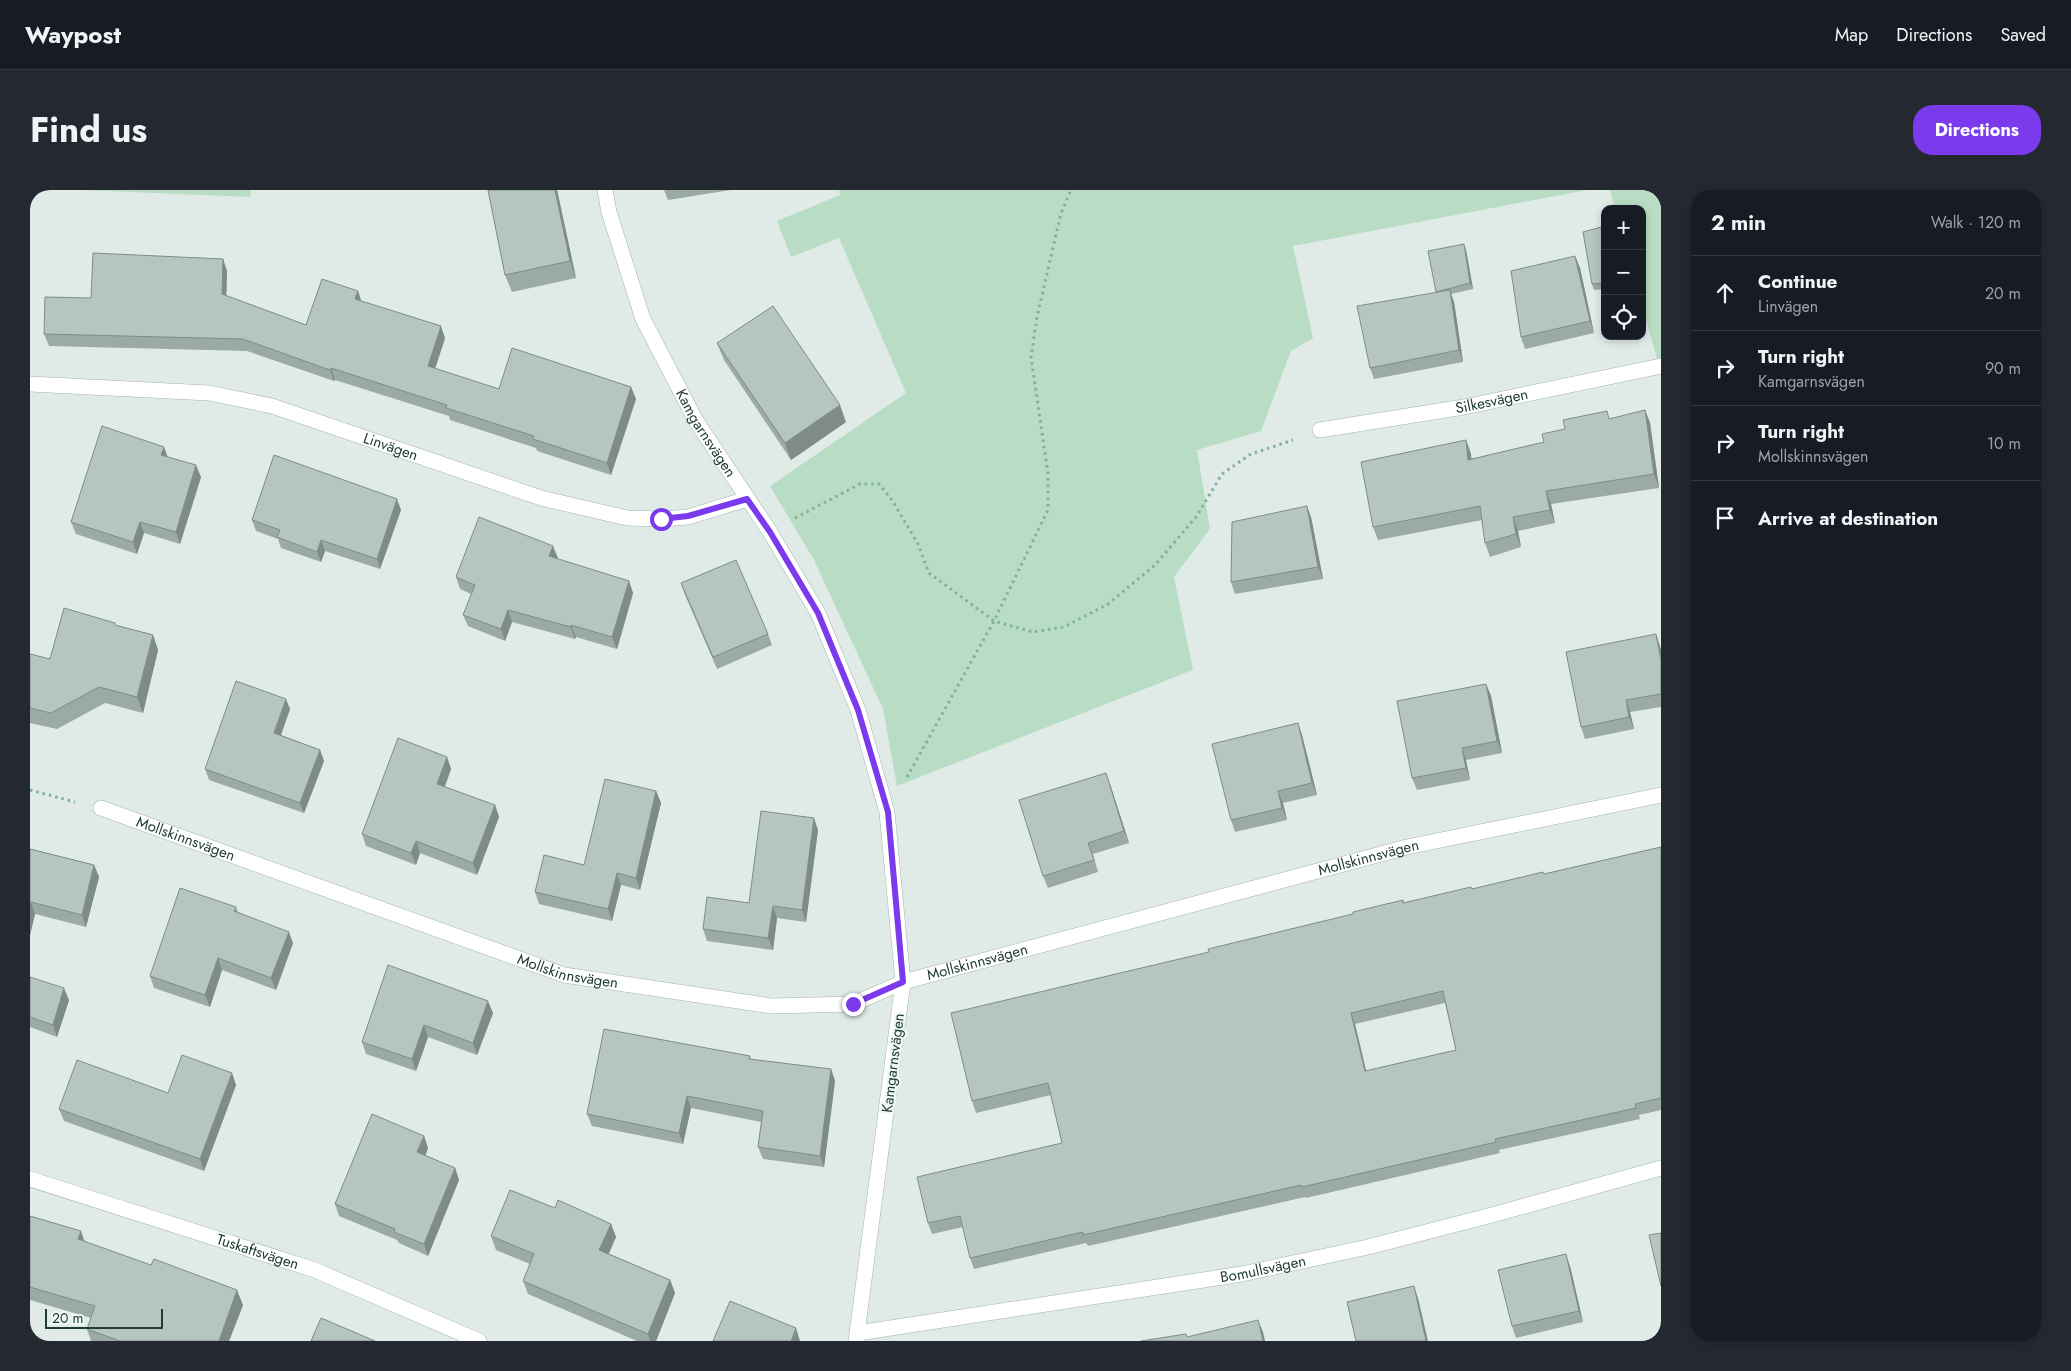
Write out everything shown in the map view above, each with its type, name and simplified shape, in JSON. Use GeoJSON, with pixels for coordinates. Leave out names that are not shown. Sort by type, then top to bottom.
{"type":"FeatureCollection","features":[{"type":"Feature","properties":{"kind":"street","name":"Kamgarnsvägen"},"geometry":{"type":"LineString","coordinates":[[605,190],[612,221],[643,319],[696,421],[770,532],[818,613],[858,710],[888,812],[903,982],[857,1337]]}},
{"type":"Feature","properties":{"kind":"street","name":"Silkesvägen"},"geometry":{"type":"LineString","coordinates":[[1320,430],[1464,407],[1661,366]]}},
{"type":"Feature","properties":{"kind":"street","name":"Linvägen"},"geometry":{"type":"LineString","coordinates":[[30,384],[209,393],[272,406],[541,498],[627,518],[661,519],[688,516],[747,499]]}},
{"type":"Feature","properties":{"kind":"street","name":"Mollskinnsvägen"},"geometry":{"type":"LineString","coordinates":[[101,808],[564,975],[771,1006],[853,1004],[903,982],[1407,847],[1661,795]]}},
{"type":"Feature","properties":{"kind":"street","name":"Bomullsvägen"},"geometry":{"type":"LineString","coordinates":[[857,1337],[1242,1274],[1378,1245],[1661,1168]]}},
{"type":"Feature","properties":{"kind":"street","name":"Tuskaftsvägen"},"geometry":{"type":"LineString","coordinates":[[30,1180],[315,1270],[479,1341]]}},
{"type":"Feature","properties":{"kind":"path"},"geometry":{"type":"LineString","coordinates":[[888,812],[994,621],[1048,510],[1048,474],[1031,357],[1037,317],[1061,213],[1071,190]]}},
{"type":"Feature","properties":{"kind":"path"},"geometry":{"type":"LineString","coordinates":[[770,532],[860,484],[879,484],[892,500],[918,544],[929,573],[994,621],[1033,632],[1064,627],[1108,604],[1155,565],[1196,517],[1222,474],[1250,454],[1320,430]]}},
{"type":"Feature","properties":{"kind":"path"},"geometry":{"type":"LineString","coordinates":[[30,790],[101,808]]}},
{"type":"Feature","properties":{"kind":"green space"},"geometry":{"type":"Polygon","coordinates":[[[82,190],[251,190],[250,197],[82,190]]]}},
{"type":"Feature","properties":{"kind":"green space"},"geometry":{"type":"Polygon","coordinates":[[[839,190],[1587,190],[1293,246],[1313,338],[1291,351],[1261,431],[1197,450],[1210,529],[1174,577],[1193,670],[897,786],[883,709],[814,560],[770,486],[906,393],[839,238],[791,257],[777,221],[840,195],[839,190]]]}},
{"type":"Feature","properties":{"kind":"green space"},"geometry":{"type":"Polygon","coordinates":[[[1610,190],[1661,190],[1661,373],[1646,320],[1646,205],[1614,205],[1610,190]]]}},
{"type":"Feature","properties":{"kind":"building"},"geometry":{"type":"Polygon","coordinates":[[[488,190],[555,190],[570,261],[505,275],[488,190]]]}},
{"type":"Feature","properties":{"kind":"building"},"geometry":{"type":"Polygon","coordinates":[[[1601,227],[1601,283],[1592,284],[1583,232],[1601,227]]]}},
{"type":"Feature","properties":{"kind":"building"},"geometry":{"type":"Polygon","coordinates":[[[1464,244],[1470,283],[1436,292],[1428,251],[1464,244]]]}},
{"type":"Feature","properties":{"kind":"building"},"geometry":{"type":"Polygon","coordinates":[[[93,253],[223,259],[222,294],[306,325],[322,279],[358,291],[355,299],[441,326],[428,366],[499,389],[512,348],[631,387],[607,463],[533,439],[534,436],[446,408],[447,405],[331,368],[330,370],[243,339],[44,334],[45,297],[91,298],[93,253]]]}},
{"type":"Feature","properties":{"kind":"building"},"geometry":{"type":"Polygon","coordinates":[[[1575,256],[1590,321],[1521,337],[1511,271],[1575,256]]]}},
{"type":"Feature","properties":{"kind":"building"},"geometry":{"type":"Polygon","coordinates":[[[1450,290],[1459,350],[1370,368],[1357,306],[1450,290]]]}},
{"type":"Feature","properties":{"kind":"building"},"geometry":{"type":"Polygon","coordinates":[[[773,306],[840,405],[785,443],[717,343],[773,306]]]}},
{"type":"Feature","properties":{"kind":"building"},"geometry":{"type":"Polygon","coordinates":[[[1645,410],[1654,474],[1546,491],[1550,510],[1513,517],[1516,534],[1485,543],[1480,506],[1373,527],[1361,462],[1466,440],[1468,460],[1544,442],[1542,434],[1565,429],[1563,420],[1607,411],[1609,419],[1645,410]]]}},
{"type":"Feature","properties":{"kind":"building"},"geometry":{"type":"Polygon","coordinates":[[[102,426],[164,447],[161,455],[196,465],[176,532],[140,522],[133,542],[71,522],[102,426]]]}},
{"type":"Feature","properties":{"kind":"building"},"geometry":{"type":"Polygon","coordinates":[[[274,455],[397,499],[377,559],[321,540],[317,552],[277,537],[280,530],[252,520],[274,455]]]}},
{"type":"Feature","properties":{"kind":"building"},"geometry":{"type":"Polygon","coordinates":[[[1307,506],[1318,567],[1231,582],[1232,522],[1307,506]]]}},
{"type":"Feature","properties":{"kind":"building"},"geometry":{"type":"Polygon","coordinates":[[[479,517],[553,546],[549,556],[629,581],[612,637],[508,610],[501,629],[463,615],[475,585],[456,577],[479,517]]]}},
{"type":"Feature","properties":{"kind":"building"},"geometry":{"type":"Polygon","coordinates":[[[736,560],[768,634],[713,657],[681,583],[736,560]]]}},
{"type":"Feature","properties":{"kind":"building"},"geometry":{"type":"Polygon","coordinates":[[[64,608],[153,635],[137,697],[99,687],[51,713],[30,708],[30,654],[50,659],[64,608]]]}},
{"type":"Feature","properties":{"kind":"building"},"geometry":{"type":"Polygon","coordinates":[[[1656,634],[1661,660],[1661,694],[1626,700],[1629,717],[1581,727],[1566,652],[1656,634]]]}},
{"type":"Feature","properties":{"kind":"building"},"geometry":{"type":"Polygon","coordinates":[[[236,681],[286,699],[274,733],[320,750],[300,803],[205,769],[236,681]]]}},
{"type":"Feature","properties":{"kind":"building"},"geometry":{"type":"Polygon","coordinates":[[[1486,684],[1497,741],[1462,748],[1466,768],[1412,778],[1397,701],[1486,684]]]}},
{"type":"Feature","properties":{"kind":"building"},"geometry":{"type":"Polygon","coordinates":[[[1298,723],[1312,783],[1278,791],[1282,808],[1231,820],[1212,744],[1298,723]]]}},
{"type":"Feature","properties":{"kind":"building"},"geometry":{"type":"Polygon","coordinates":[[[398,738],[447,757],[437,784],[495,805],[473,863],[416,841],[411,853],[362,834],[398,738]]]}},
{"type":"Feature","properties":{"kind":"building"},"geometry":{"type":"Polygon","coordinates":[[[1106,773],[1124,831],[1088,843],[1094,860],[1043,876],[1019,800],[1106,773]]]}},
{"type":"Feature","properties":{"kind":"building"},"geometry":{"type":"Polygon","coordinates":[[[605,779],[656,791],[636,878],[617,873],[608,909],[535,892],[544,855],[584,865],[605,779]]]}},
{"type":"Feature","properties":{"kind":"building"},"geometry":{"type":"Polygon","coordinates":[[[761,811],[814,818],[802,910],[773,906],[768,938],[703,929],[707,897],[749,903],[761,811]]]}},
{"type":"Feature","properties":{"kind":"building"},"geometry":{"type":"Polygon","coordinates":[[[1661,847],[1661,1098],[1635,1104],[1636,1108],[1495,1139],[1496,1142],[1302,1187],[1301,1185],[1083,1235],[1083,1232],[970,1258],[960,1216],[928,1223],[917,1177],[1062,1143],[1048,1083],[972,1101],[951,1013],[1209,952],[1208,949],[1403,900],[1403,903],[1543,872],[1544,874],[1661,847]],[[1443,991],[1351,1013],[1365,1071],[1456,1050],[1443,991]]]}},
{"type":"Feature","properties":{"kind":"building"},"geometry":{"type":"Polygon","coordinates":[[[30,849],[94,865],[82,915],[31,902],[30,905],[30,849]]]}},
{"type":"Feature","properties":{"kind":"building"},"geometry":{"type":"Polygon","coordinates":[[[180,888],[236,907],[234,911],[289,932],[271,978],[218,958],[205,995],[150,976],[180,888]]]}},
{"type":"Feature","properties":{"kind":"building"},"geometry":{"type":"Polygon","coordinates":[[[388,965],[488,1001],[473,1043],[424,1025],[412,1059],[362,1042],[388,965]]]}},
{"type":"Feature","properties":{"kind":"building"},"geometry":{"type":"Polygon","coordinates":[[[30,977],[64,988],[53,1025],[30,1017],[30,977]]]}},
{"type":"Feature","properties":{"kind":"building"},"geometry":{"type":"Polygon","coordinates":[[[604,1029],[750,1056],[749,1059],[831,1069],[820,1156],[758,1147],[763,1111],[687,1096],[679,1133],[587,1114],[604,1029]]]}},
{"type":"Feature","properties":{"kind":"building"},"geometry":{"type":"Polygon","coordinates":[[[182,1055],[232,1073],[200,1159],[59,1109],[77,1060],[168,1093],[182,1055]]]}},
{"type":"Feature","properties":{"kind":"building"},"geometry":{"type":"Polygon","coordinates":[[[372,1114],[424,1136],[417,1152],[455,1168],[424,1244],[394,1232],[395,1229],[335,1204],[372,1114]]]}},
{"type":"Feature","properties":{"kind":"building"},"geometry":{"type":"Polygon","coordinates":[[[510,1190],[555,1208],[558,1200],[611,1224],[599,1250],[670,1280],[648,1334],[523,1281],[534,1254],[491,1236],[510,1190]]]}},
{"type":"Feature","properties":{"kind":"building"},"geometry":{"type":"Polygon","coordinates":[[[30,1216],[81,1231],[78,1239],[151,1265],[154,1259],[237,1290],[219,1341],[120,1341],[87,1329],[95,1306],[30,1287],[30,1216]]]}},
{"type":"Feature","properties":{"kind":"building"},"geometry":{"type":"Polygon","coordinates":[[[1661,1233],[1661,1286],[1649,1235],[1661,1233]]]}},
{"type":"Feature","properties":{"kind":"building"},"geometry":{"type":"Polygon","coordinates":[[[1566,1254],[1579,1311],[1512,1326],[1498,1270],[1566,1254]]]}},
{"type":"Feature","properties":{"kind":"building"},"geometry":{"type":"Polygon","coordinates":[[[1414,1286],[1426,1341],[1356,1341],[1347,1302],[1414,1286]]]}},
{"type":"Feature","properties":{"kind":"building"},"geometry":{"type":"Polygon","coordinates":[[[730,1301],[796,1328],[791,1341],[713,1341],[730,1301]]]}},
{"type":"Feature","properties":{"kind":"building"},"geometry":{"type":"Polygon","coordinates":[[[321,1318],[375,1341],[311,1341],[321,1318]]]}},
{"type":"Feature","properties":{"kind":"building"},"geometry":{"type":"Polygon","coordinates":[[[1258,1320],[1263,1341],[1141,1341],[1186,1334],[1187,1337],[1258,1320]]]}},
{"type":"Feature","properties":{"kind":"route"},"geometry":{"type":"LineString","coordinates":[[661,519],[688,516],[747,499],[770,532],[818,613],[858,710],[888,812],[903,982],[853,1004]]}}]}
